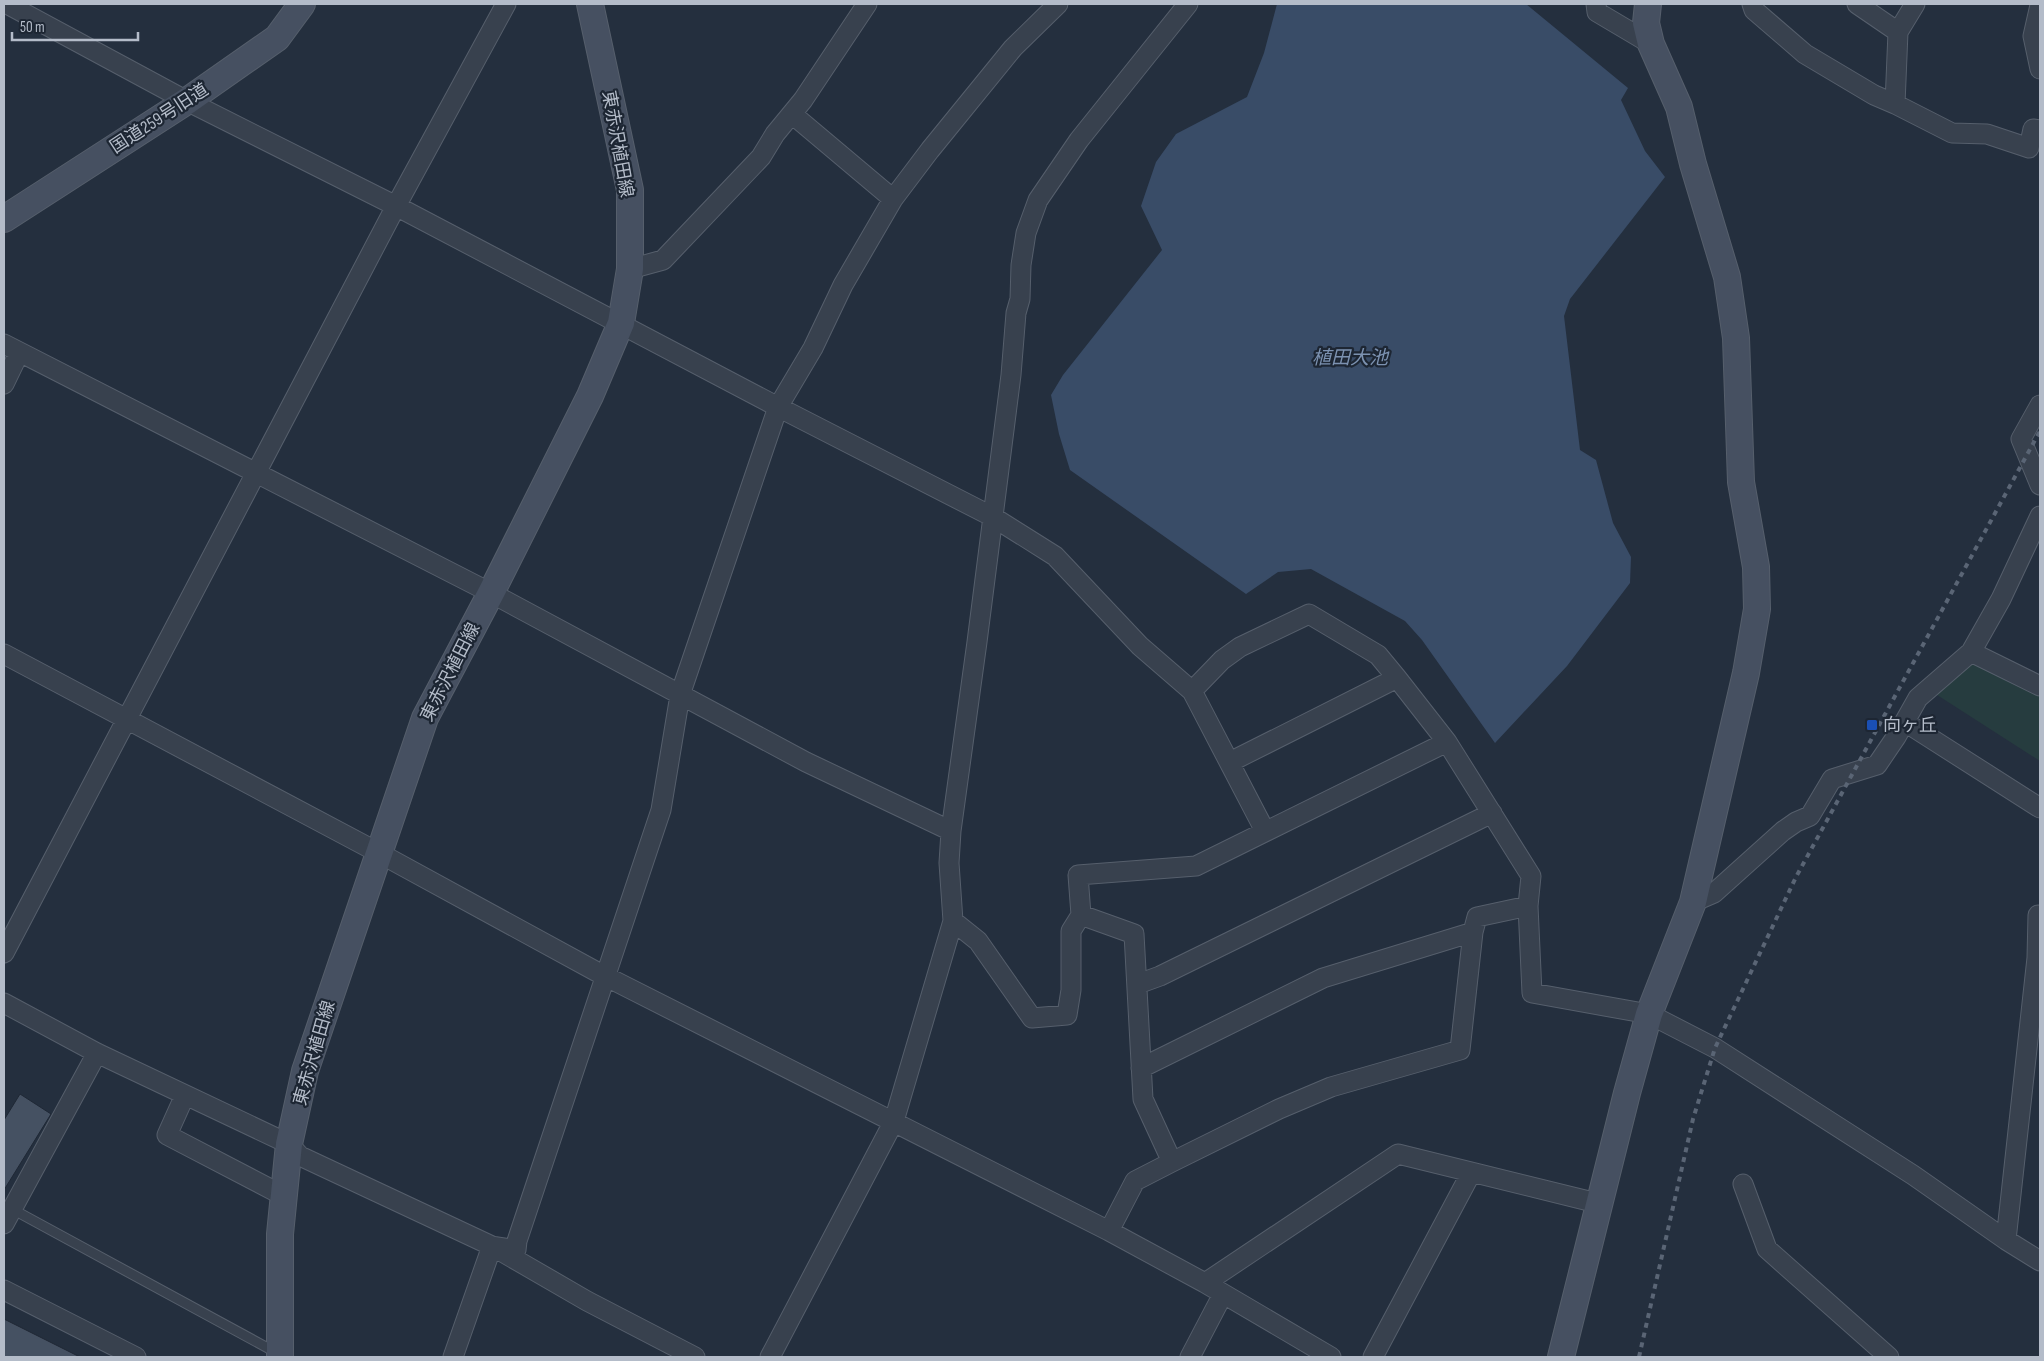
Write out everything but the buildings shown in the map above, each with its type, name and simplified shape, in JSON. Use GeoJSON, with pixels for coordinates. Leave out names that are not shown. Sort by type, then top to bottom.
{"type":"FeatureCollection","features":[{"type":"Feature","properties":{"kind":"street"},"geometry":{"type":"LineString","coordinates":[[8,4],[187,101],[396,206],[993,518],[1055,556],[1140,646],[1192,691],[1265,831]]}},
{"type":"Feature","properties":{"kind":"street","name":"国道259号旧道"},"geometry":{"type":"LineString","coordinates":[[4,219],[187,101],[277,38],[302,4]]}},
{"type":"Feature","properties":{"kind":"street"},"geometry":{"type":"LineString","coordinates":[[4,952],[257,474],[396,206],[506,4]]}},
{"type":"Feature","properties":{"kind":"street","name":"東赤沢植田線"},"geometry":{"type":"LineString","coordinates":[[280,1356],[280,1234],[289,1144],[305,1071],[425,718],[491,593],[590,396],[621,323],[630,269],[630,190],[590,4]]}},
{"type":"Feature","properties":{"kind":"street"},"geometry":{"type":"LineString","coordinates":[[630,269],[663,260],[760,157],[868,4]]}},
{"type":"Feature","properties":{"kind":"street"},"geometry":{"type":"LineString","coordinates":[[492,1246],[516,1250],[517,1240],[661,810],[680,695],[778,407],[813,348],[843,285],[894,198],[930,150],[1013,48],[1058,4]]}},
{"type":"Feature","properties":{"kind":"street"},"geometry":{"type":"LineString","coordinates":[[770,1357],[894,1121],[953,922],[949,863],[951,831],[978,642],[1011,375],[1016,314],[1020,299],[1022,257],[1026,233],[1038,200],[1079,140],[1188,4]]}},
{"type":"Feature","properties":{"kind":"street"},"geometry":{"type":"LineString","coordinates":[[1596,4],[1597,12],[1651,44]]}},
{"type":"Feature","properties":{"kind":"street"},"geometry":{"type":"LineString","coordinates":[[1561,1357],[1648,1014],[1692,902],[1746,673],[1757,609],[1756,567],[1741,482],[1736,338],[1727,276],[1693,164],[1679,107],[1651,44],[1646,24],[1648,4]]}},
{"type":"Feature","properties":{"kind":"street"},"geometry":{"type":"LineString","coordinates":[[1752,4],[1754,10],[1805,54],[1874,95],[1952,133],[1987,134],[2030,148],[2033,129],[2040,130]]}},
{"type":"Feature","properties":{"kind":"street"},"geometry":{"type":"LineString","coordinates":[[1857,4],[1898,32]]}},
{"type":"Feature","properties":{"kind":"street"},"geometry":{"type":"LineString","coordinates":[[1895,104],[1898,32],[1915,4]]}},
{"type":"Feature","properties":{"kind":"street"},"geometry":{"type":"LineString","coordinates":[[2040,5],[2033,36],[2040,70]]}},
{"type":"Feature","properties":{"kind":"street"},"geometry":{"type":"LineString","coordinates":[[792,114],[894,198]]}},
{"type":"Feature","properties":{"kind":"street"},"geometry":{"type":"LineString","coordinates":[[4,384],[11,349],[491,593],[806,762],[951,831]]}},
{"type":"Feature","properties":{"kind":"street"},"geometry":{"type":"LineString","coordinates":[[2040,406],[2021,439],[2040,485]]}},
{"type":"Feature","properties":{"kind":"street"},"geometry":{"type":"LineString","coordinates":[[1692,902],[1714,893],[1783,831],[1796,822],[1810,816],[1832,780],[1877,765],[1918,698],[1971,652],[2001,599],[2040,516]]}},
{"type":"Feature","properties":{"kind":"street"},"geometry":{"type":"LineString","coordinates":[[1192,691],[1222,660],[1240,648],[1309,614],[1378,655],[1447,742],[1531,876],[1528,906],[1532,993],[1648,1014],[1715,1048],[1913,1175],[2006,1240],[2040,1261]]}},
{"type":"Feature","properties":{"kind":"street"},"geometry":{"type":"LineString","coordinates":[[1971,652],[2040,686]]}},
{"type":"Feature","properties":{"kind":"street"},"geometry":{"type":"LineString","coordinates":[[4,654],[379,852],[605,976],[1110,1231],[1205,1283],[1331,1357]]}},
{"type":"Feature","properties":{"kind":"street"},"geometry":{"type":"LineString","coordinates":[[1230,762],[1397,678]]}},
{"type":"Feature","properties":{"kind":"street"},"geometry":{"type":"LineString","coordinates":[[1905,722],[2040,808]]}},
{"type":"Feature","properties":{"kind":"street"},"geometry":{"type":"LineString","coordinates":[[953,922],[978,941],[1032,1018],[1067,1015],[1070,990],[1071,931],[1081,915],[1078,875],[1196,866],[1447,742]]}},
{"type":"Feature","properties":{"kind":"street"},"geometry":{"type":"LineString","coordinates":[[1138,984],[1160,976],[1492,813]]}},
{"type":"Feature","properties":{"kind":"street"},"geometry":{"type":"LineString","coordinates":[[1110,1231],[1135,1181],[1279,1109],[1331,1087],[1460,1050],[1473,932],[1477,917],[1528,906]]}},
{"type":"Feature","properties":{"kind":"street"},"geometry":{"type":"LineString","coordinates":[[1081,915],[1134,934],[1143,1099],[1172,1162]]}},
{"type":"Feature","properties":{"kind":"street"},"geometry":{"type":"LineString","coordinates":[[2006,1240],[2034,1043],[2039,958],[2038,915]]}},
{"type":"Feature","properties":{"kind":"street"},"geometry":{"type":"LineString","coordinates":[[1141,1068],[1323,978],[1473,932]]}},
{"type":"Feature","properties":{"kind":"street"},"geometry":{"type":"LineString","coordinates":[[4,1003],[97,1053],[289,1144],[300,1156],[492,1246],[588,1301],[695,1357]]}},
{"type":"Feature","properties":{"kind":"street"},"geometry":{"type":"LineString","coordinates":[[8,1216],[97,1053]]}},
{"type":"Feature","properties":{"kind":"street"},"geometry":{"type":"LineString","coordinates":[[185,1095],[167,1135],[284,1196]]}},
{"type":"Feature","properties":{"kind":"street"},"geometry":{"type":"LineString","coordinates":[[1205,1283],[1398,1154],[1471,1174],[1601,1204]]}},
{"type":"Feature","properties":{"kind":"street"},"geometry":{"type":"LineString","coordinates":[[1373,1357],[1471,1174]]}},
{"type":"Feature","properties":{"kind":"street"},"geometry":{"type":"LineString","coordinates":[[1743,1184],[1767,1248],[1889,1357]]}},
{"type":"Feature","properties":{"kind":"street"},"geometry":{"type":"LineString","coordinates":[[453,1357],[492,1246]]}},
{"type":"Feature","properties":{"kind":"street"},"geometry":{"type":"LineString","coordinates":[[4,1290],[136,1357]]}},
{"type":"Feature","properties":{"kind":"street"},"geometry":{"type":"LineString","coordinates":[[1190,1357],[1223,1294]]}},
{"type":"Feature","properties":{"kind":"lane"},"geometry":{"type":"LineString","coordinates":[[8,1216],[280,1356]]}},
{"type":"Feature","properties":{"kind":"green space"},"geometry":{"type":"Polygon","coordinates":[[[1973,659],[2040,693],[2040,761],[1934,693],[1973,659]]]}},
{"type":"Feature","properties":{"kind":"water","name":"植田大池"},"geometry":{"type":"Polygon","coordinates":[[[1277,4],[1526,4],[1628,88],[1621,100],[1645,151],[1665,177],[1570,299],[1564,316],[1580,450],[1596,460],[1613,523],[1631,557],[1630,583],[1567,666],[1495,743],[1422,640],[1405,621],[1311,569],[1278,572],[1246,594],[1070,470],[1059,434],[1051,395],[1063,375],[1162,250],[1141,206],[1156,162],[1176,134],[1247,97],[1264,53],[1277,4]]]}},
{"type":"Feature","properties":{"kind":"railway"},"geometry":{"type":"LineString","coordinates":[[1639,1357],[1693,1119],[1715,1048],[1796,877],[2040,431]]}},
{"type":"Feature","properties":{"kind":"place","name":"向ヶ丘"},"geometry":{"type":"Point","coordinates":[1872,725]}}]}
